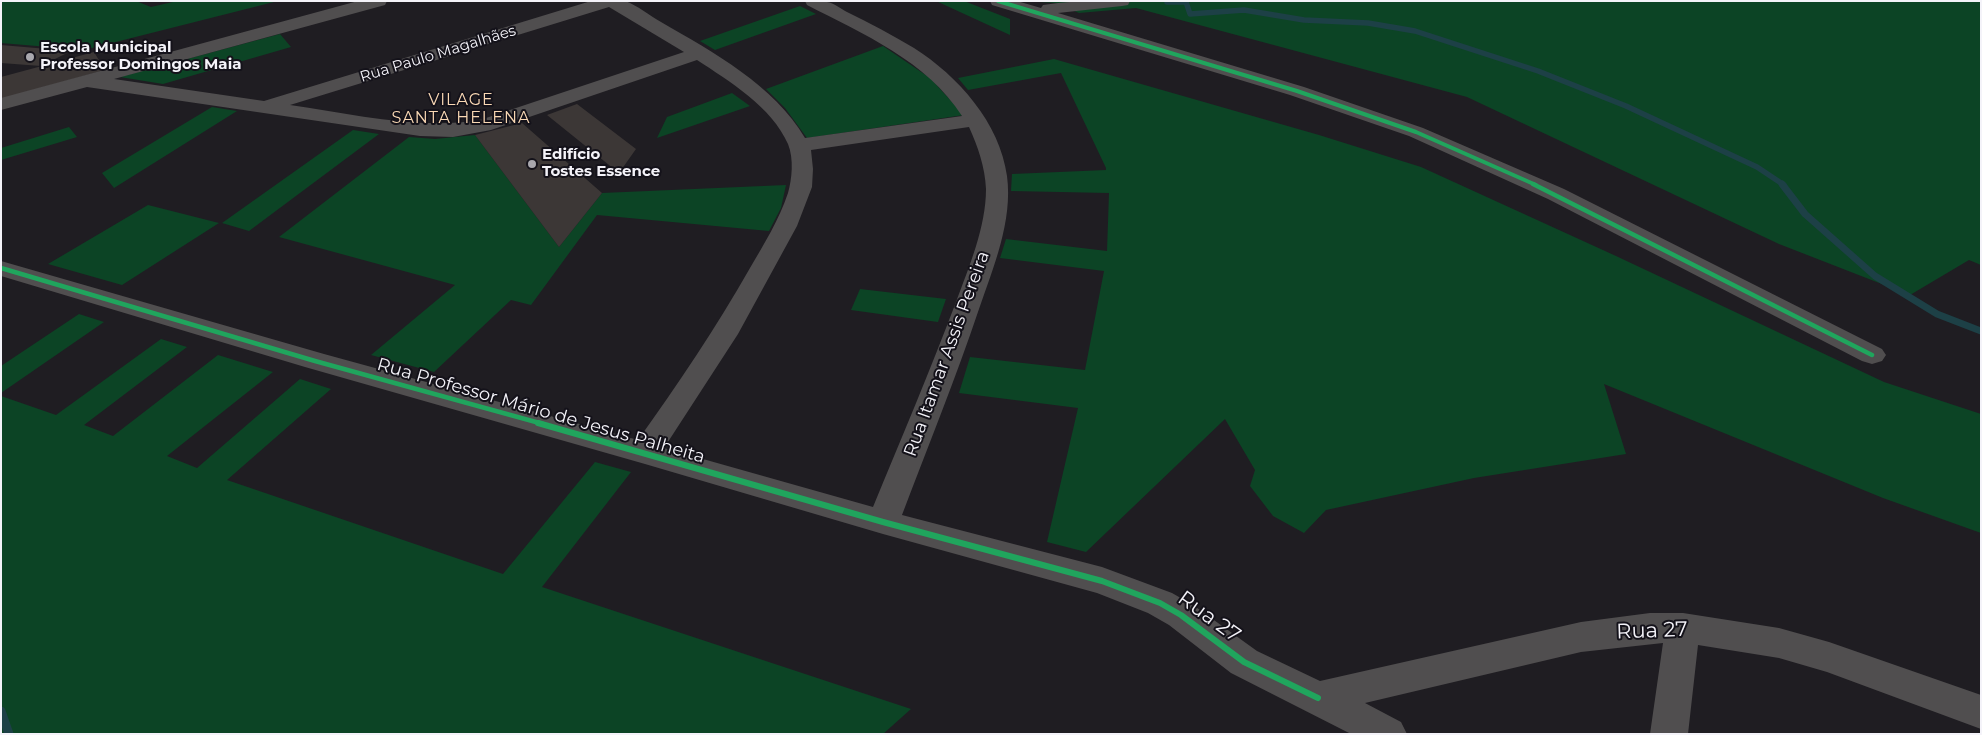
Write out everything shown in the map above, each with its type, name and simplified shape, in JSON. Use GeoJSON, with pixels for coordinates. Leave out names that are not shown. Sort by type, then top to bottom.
{"type":"FeatureCollection","features":[{"type":"Feature","properties":{"kind":"street"},"geometry":{"type":"LineString","coordinates":[[1,104],[379,1]]}},
{"type":"Feature","properties":{"kind":"street"},"geometry":{"type":"LineString","coordinates":[[611,1],[700,53],[762,98],[786,123],[799,145],[802,176],[787,226],[726,332],[645,453]]}},
{"type":"Feature","properties":{"kind":"street","name":"Rua Paulo Magalhães"},"geometry":{"type":"LineString","coordinates":[[265,106],[611,1]]}},
{"type":"Feature","properties":{"kind":"street","name":"Rua Itamar Assis Pereira"},"geometry":{"type":"LineString","coordinates":[[812,1],[886,40],[922,63],[949,85],[975,120],[992,156],[996,177],[990,236],[959,332],[883,522]]}},
{"type":"Feature","properties":{"kind":"street"},"geometry":{"type":"LineString","coordinates":[[998,1],[1297,91],[1384,120],[1439,141],[1556,194],[1872,355]]}},
{"type":"Feature","properties":{"kind":"street"},"geometry":{"type":"LineString","coordinates":[[1027,9],[1081,7],[1122,1]]}},
{"type":"Feature","properties":{"kind":"street"},"geometry":{"type":"LineString","coordinates":[[87,81],[420,130],[452,131],[468,130],[498,122],[700,53]]}},
{"type":"Feature","properties":{"kind":"street"},"geometry":{"type":"LineString","coordinates":[[799,145],[975,120]]}},
{"type":"Feature","properties":{"kind":"street","name":"Rua Professor Mário de Jesus Palheita"},"geometry":{"type":"LineString","coordinates":[[1,268],[314,361],[645,453],[883,522],[1076,574]]}},
{"type":"Feature","properties":{"kind":"street","name":"Rua 27"},"geometry":{"type":"LineString","coordinates":[[1076,574],[1102,581],[1160,603],[1181,615],[1226,651],[1244,662],[1388,734]]}},
{"type":"Feature","properties":{"kind":"street","name":"Rua 27"},"geometry":{"type":"LineString","coordinates":[[1318,698],[1581,637],[1650,628],[1683,628],[1779,643],[1829,657],[1981,712]]}},
{"type":"Feature","properties":{"kind":"street"},"geometry":{"type":"LineString","coordinates":[[1668,734],[1683,628]]}},
{"type":"Feature","properties":{"kind":"green space"},"geometry":{"type":"Polygon","coordinates":[[[1,1],[136,1],[151,7],[177,1],[274,2],[84,50],[1,43],[1,1]]]}},
{"type":"Feature","properties":{"kind":"green space"},"geometry":{"type":"Polygon","coordinates":[[[936,1],[964,1],[1010,19],[1010,35],[936,1]]]}},
{"type":"Feature","properties":{"kind":"green space"},"geometry":{"type":"Polygon","coordinates":[[[1024,1],[1981,1],[1981,265],[1969,260],[1910,295],[1779,244],[1467,97],[1136,8],[1079,13],[1056,3],[1024,1]]]}},
{"type":"Feature","properties":{"kind":"green space"},"geometry":{"type":"Polygon","coordinates":[[[800,6],[816,14],[715,50],[700,41],[800,6]]]}},
{"type":"Feature","properties":{"kind":"green space"},"geometry":{"type":"Polygon","coordinates":[[[280,34],[291,47],[163,84],[120,77],[280,34]]]}},
{"type":"Feature","properties":{"kind":"green space"},"geometry":{"type":"Polygon","coordinates":[[[883,46],[930,78],[964,115],[807,138],[785,108],[766,89],[883,46]]]}},
{"type":"Feature","properties":{"kind":"green space"},"geometry":{"type":"Polygon","coordinates":[[[1054,59],[1319,135],[1421,167],[1884,382],[1981,414],[1981,533],[1883,498],[1604,384],[1626,454],[1474,478],[1326,510],[1304,533],[1273,516],[1250,486],[1255,470],[1225,419],[1086,552],[1047,542],[1078,408],[959,393],[970,357],[1085,370],[1104,271],[1000,258],[1006,239],[1107,251],[1109,193],[1011,191],[1012,174],[1106,170],[1106,168],[1061,73],[968,90],[958,78],[1054,59]]]}},
{"type":"Feature","properties":{"kind":"green space"},"geometry":{"type":"Polygon","coordinates":[[[732,93],[750,106],[657,138],[667,117],[732,93]]]}},
{"type":"Feature","properties":{"kind":"green space"},"geometry":{"type":"Polygon","coordinates":[[[212,107],[237,111],[114,188],[102,173],[212,107]]]}},
{"type":"Feature","properties":{"kind":"green space"},"geometry":{"type":"Polygon","coordinates":[[[69,127],[77,137],[1,160],[1,148],[69,127]]]}},
{"type":"Feature","properties":{"kind":"green space"},"geometry":{"type":"Polygon","coordinates":[[[353,130],[379,134],[249,231],[222,223],[353,130]]]}},
{"type":"Feature","properties":{"kind":"green space"},"geometry":{"type":"Polygon","coordinates":[[[475,135],[559,247],[602,193],[786,185],[781,208],[769,231],[597,215],[531,305],[511,300],[434,372],[371,355],[455,285],[279,237],[409,137],[435,139],[475,135]]]}},
{"type":"Feature","properties":{"kind":"green space"},"geometry":{"type":"Polygon","coordinates":[[[148,205],[219,223],[122,285],[48,264],[148,205]]]}},
{"type":"Feature","properties":{"kind":"green space"},"geometry":{"type":"Polygon","coordinates":[[[860,289],[946,299],[938,322],[851,310],[860,289]]]}},
{"type":"Feature","properties":{"kind":"green space"},"geometry":{"type":"Polygon","coordinates":[[[79,314],[104,322],[1,393],[1,366],[79,314]]]}},
{"type":"Feature","properties":{"kind":"green space"},"geometry":{"type":"Polygon","coordinates":[[[161,339],[187,347],[84,425],[113,436],[218,355],[273,372],[167,456],[197,468],[300,379],[331,389],[227,480],[503,574],[595,462],[631,472],[542,587],[911,709],[883,734],[1,734],[1,396],[56,415],[161,339]]]}},
{"type":"Feature","properties":{"kind":"building","name":"Escola Municipal Professor Domingos Maia"},"geometry":{"type":"Polygon","coordinates":[[[1,45],[71,51],[41,66],[1,63],[1,45]]]}},
{"type":"Feature","properties":{"kind":"building"},"geometry":{"type":"Polygon","coordinates":[[[94,52],[105,70],[1,99],[1,77],[94,52]]]}},
{"type":"Feature","properties":{"kind":"building"},"geometry":{"type":"Polygon","coordinates":[[[577,104],[636,149],[619,173],[547,115],[577,104]]]}},
{"type":"Feature","properties":{"kind":"building","name":"Edifício Tostes Essence"},"geometry":{"type":"Polygon","coordinates":[[[522,123],[602,193],[559,247],[475,135],[522,123]]]}},
{"type":"Feature","properties":{"kind":"waterway"},"geometry":{"type":"LineString","coordinates":[[1167,2],[1186,2],[1190,14],[1244,10],[1304,20],[1368,23],[1415,31],[1538,71],[1626,106],[1757,167],[1784,185]]}},
{"type":"Feature","properties":{"kind":"waterway"},"geometry":{"type":"LineString","coordinates":[[1782,184],[1805,214],[1875,276],[1937,314],[1981,331]]}},
{"type":"Feature","properties":{"kind":"waterway"},"geometry":{"type":"LineString","coordinates":[[1,711],[9,734]]}},
{"type":"Feature","properties":{"kind":"cycle path"},"geometry":{"type":"LineString","coordinates":[[998,1],[1297,91],[1416,132],[1556,194],[1872,355]]}},
{"type":"Feature","properties":{"kind":"cycle path"},"geometry":{"type":"LineString","coordinates":[[1,268],[315,361],[883,522],[1102,581],[1160,603],[1181,615],[1244,662],[1318,698]]}},
{"type":"Feature","properties":{"kind":"place","name":"Escola Municipal Professor Domingos Maia"},"geometry":{"type":"Point","coordinates":[30,57]}},
{"type":"Feature","properties":{"kind":"place","name":"Edifício Tostes Essence"},"geometry":{"type":"Point","coordinates":[532,164]}},
{"type":"Feature","properties":{"kind":"district","name":"VILAGE SANTA HELENA"},"geometry":{"type":"Point","coordinates":[461,109]}}]}
